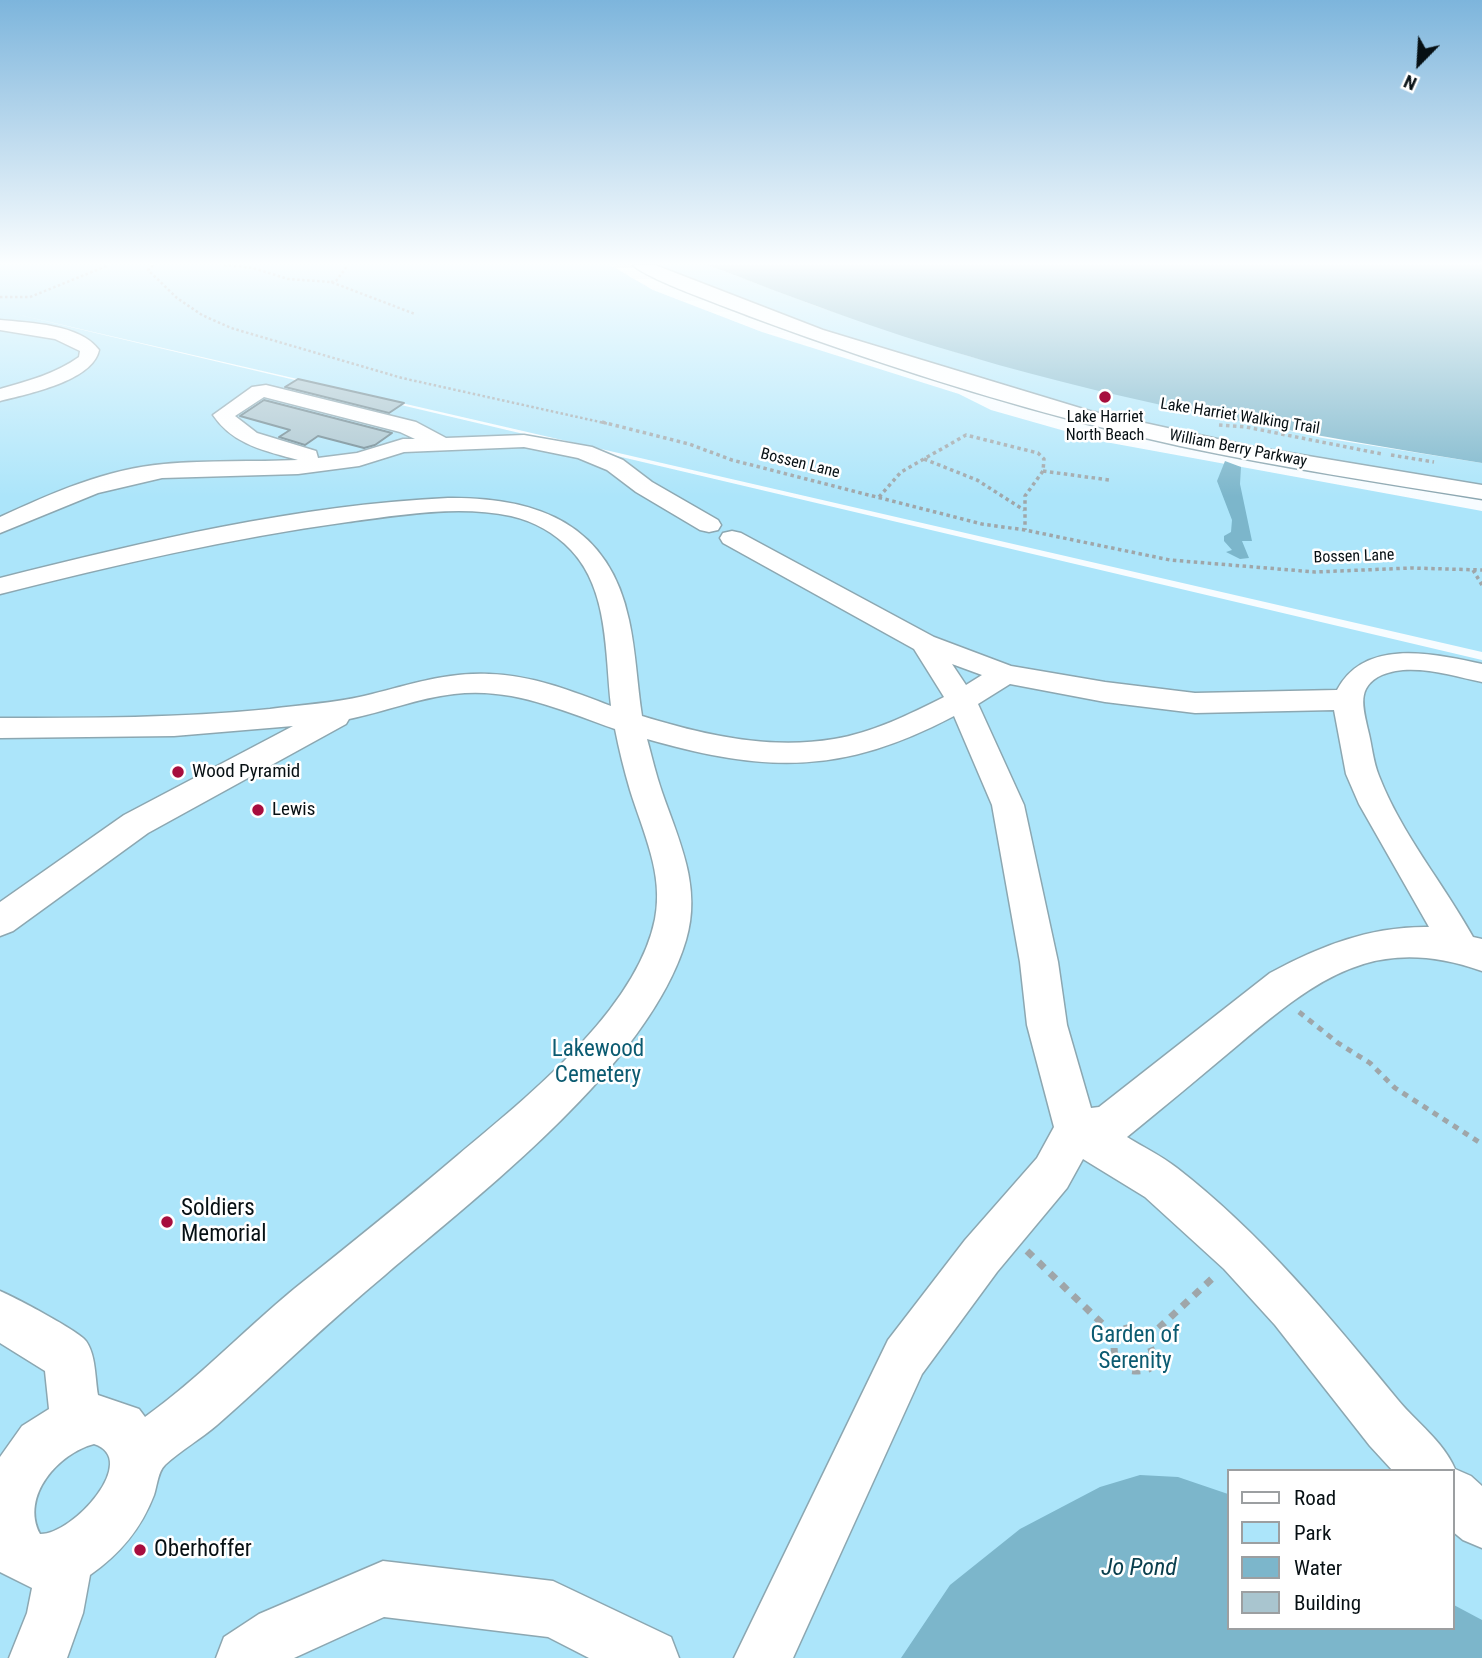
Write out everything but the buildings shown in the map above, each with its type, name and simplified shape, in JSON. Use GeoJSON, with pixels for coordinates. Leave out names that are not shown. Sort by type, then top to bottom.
{"type":"FeatureCollection","features":[{"type":"Feature","properties":{"kind":"street"},"geometry":{"type":"LineString","coordinates":[[0,395],[64,374],[88,359],[90,350],[83,342]]}},
{"type":"Feature","properties":{"kind":"street","name":"William Berry Parkway"},"geometry":{"type":"LineString","coordinates":[[840,342],[986,388],[1180,439],[1482,492]]}},
{"type":"Feature","properties":{"kind":"street"},"geometry":{"type":"LineString","coordinates":[[332,462],[256,442],[226,421],[223,415],[259,391],[265,391],[408,427],[440,443]]}},
{"type":"Feature","properties":{"kind":"street"},"geometry":{"type":"LineString","coordinates":[[0,526],[52,502],[119,479],[162,471],[298,467],[359,458],[403,446],[524,441],[584,452],[615,465],[644,488],[709,525],[730,524],[736,529],[732,538],[924,643],[1006,674],[1105,692],[1195,703],[1347,699]]}},
{"type":"Feature","properties":{"kind":"street"},"geometry":{"type":"LineString","coordinates":[[214,468],[256,442]]}},
{"type":"Feature","properties":{"kind":"street"},"geometry":{"type":"LineString","coordinates":[[0,586],[99,560],[290,522],[428,505],[504,508],[544,518],[563,530],[588,554],[609,593],[617,623],[628,723],[644,784],[673,867],[676,888],[669,936],[640,995],[562,1093],[429,1209],[276,1334],[199,1407],[136,1454]]}},
{"type":"Feature","properties":{"kind":"street"},"geometry":{"type":"LineString","coordinates":[[924,643],[962,701],[1008,805],[1039,962],[1047,1025],[1076,1130],[1160,1182],[1240,1253],[1292,1308],[1388,1428],[1427,1469]]}},
{"type":"Feature","properties":{"kind":"street"},"geometry":{"type":"LineString","coordinates":[[1470,950],[1375,804],[1363,774],[1347,699],[1359,678],[1384,664],[1436,663],[1482,673]]}},
{"type":"Feature","properties":{"kind":"street"},"geometry":{"type":"LineString","coordinates":[[0,728],[87,729],[214,724],[350,709],[424,690],[465,683],[500,683],[538,689],[568,698],[628,723],[715,748],[775,753],[809,752],[861,744],[962,701],[1006,674]]}},
{"type":"Feature","properties":{"kind":"street"},"geometry":{"type":"LineString","coordinates":[[0,921],[136,824],[350,709]]}},
{"type":"Feature","properties":{"kind":"street"},"geometry":{"type":"LineString","coordinates":[[214,724],[233,772]]}},
{"type":"Feature","properties":{"kind":"street"},"geometry":{"type":"LineString","coordinates":[[1076,1130],[1108,1126],[1274,992],[1314,966],[1369,945],[1410,942],[1470,950]]}},
{"type":"Feature","properties":{"kind":"street"},"geometry":{"type":"LineString","coordinates":[[763,1658],[905,1357],[1004,1228],[1052,1173],[1076,1130]]}},
{"type":"Feature","properties":{"kind":"street"},"geometry":{"type":"LineString","coordinates":[[0,1315],[68,1357],[76,1422]]}},
{"type":"Feature","properties":{"kind":"street"},"geometry":{"type":"LineString","coordinates":[[102,1419],[122,1426],[131,1439],[136,1454],[131,1488],[113,1521],[99,1537],[66,1557],[46,1563],[28,1560],[15,1550],[6,1535],[4,1496],[29,1458],[59,1430],[76,1422],[102,1419]]}},
{"type":"Feature","properties":{"kind":"street"},"geometry":{"type":"LineString","coordinates":[[1454,1497],[1482,1521]]}},
{"type":"Feature","properties":{"kind":"street"},"geometry":{"type":"LineString","coordinates":[[38,1658],[55,1613],[66,1557]]}},
{"type":"Feature","properties":{"kind":"street"},"geometry":{"type":"LineString","coordinates":[[245,1658],[279,1634],[383,1589],[552,1609],[650,1658]]}},
{"type":"Feature","properties":{"kind":"path","name":"Bossen Lane"},"geometry":{"type":"LineString","coordinates":[[280,342],[402,378],[570,414],[689,444],[732,460],[982,524],[1025,530],[1092,546],[1170,560],[1315,572],[1411,568],[1482,570]]}},
{"type":"Feature","properties":{"kind":"path","name":"Lake Harriet Walking Trail"},"geometry":{"type":"LineString","coordinates":[[1217,425],[1246,427],[1444,464]]}},
{"type":"Feature","properties":{"kind":"path"},"geometry":{"type":"LineString","coordinates":[[879,497],[901,472],[966,435],[1038,453],[1044,459],[1043,471],[1025,496],[1025,530]]}},
{"type":"Feature","properties":{"kind":"path"},"geometry":{"type":"LineString","coordinates":[[924,458],[976,480],[1025,510]]}},
{"type":"Feature","properties":{"kind":"path"},"geometry":{"type":"LineString","coordinates":[[1043,471],[1109,480]]}},
{"type":"Feature","properties":{"kind":"path"},"geometry":{"type":"LineString","coordinates":[[1472,570],[1482,585]]}},
{"type":"Feature","properties":{"kind":"path"},"geometry":{"type":"LineString","coordinates":[[1274,992],[1338,1043],[1370,1063],[1395,1088],[1482,1144]]}},
{"type":"Feature","properties":{"kind":"path"},"geometry":{"type":"LineString","coordinates":[[1004,1228],[1114,1335]]}},
{"type":"Feature","properties":{"kind":"path"},"geometry":{"type":"LineString","coordinates":[[1147,1339],[1240,1253]]}},
{"type":"Feature","properties":{"kind":"path"},"geometry":{"type":"LineString","coordinates":[[1127,1328],[1138,1331],[1147,1339],[1153,1350],[1153,1361],[1149,1370],[1139,1374],[1127,1371],[1117,1362],[1112,1350],[1114,1335],[1118,1331],[1127,1328]]}},
{"type":"Feature","properties":{"kind":"green space","name":"Lakewood Cemetery"},"geometry":{"type":"Polygon","coordinates":[[[0,342],[136,342],[1482,660],[1482,1658],[0,1658],[0,342]]]}},
{"type":"Feature","properties":{"kind":"green space","name":"Lakewood Cemetery"},"geometry":{"type":"Polygon","coordinates":[[[138,342],[795,342],[959,394],[991,410],[1100,441],[1482,511],[1482,652],[138,342]]]}},
{"type":"Feature","properties":{"kind":"green space"},"geometry":{"type":"Polygon","coordinates":[[[858,342],[927,342],[968,356],[1112,393],[1323,438],[1482,463],[1482,492],[1399,479],[986,388],[858,342]]]}},
{"type":"Feature","properties":{"kind":"water"},"geometry":{"type":"Polygon","coordinates":[[[924,342],[1482,342],[1482,463],[1224,418],[1095,390],[924,342]]]}},
{"type":"Feature","properties":{"kind":"water"},"geometry":{"type":"Polygon","coordinates":[[[1225,461],[1241,467],[1240,484],[1252,541],[1242,541],[1249,558],[1240,559],[1226,552],[1232,550],[1224,541],[1224,536],[1231,532],[1232,520],[1217,481],[1225,461]]]}},
{"type":"Feature","properties":{"kind":"water","name":"Jo Pond"},"geometry":{"type":"Polygon","coordinates":[[[1140,1475],[1178,1477],[1226,1493],[1226,1630],[1454,1630],[1454,1605],[1482,1620],[1482,1658],[901,1658],[950,1585],[1020,1529],[1100,1487],[1140,1475]]]}},
{"type":"Feature","properties":{"kind":"place","name":"Lake Harriet North Beach"},"geometry":{"type":"Point","coordinates":[1105,397]}},
{"type":"Feature","properties":{"kind":"place","name":"Wood Pyramid"},"geometry":{"type":"Point","coordinates":[178,772]}},
{"type":"Feature","properties":{"kind":"place","name":"Lewis"},"geometry":{"type":"Point","coordinates":[258,810]}},
{"type":"Feature","properties":{"kind":"place","name":"Soldiers Memorial"},"geometry":{"type":"Point","coordinates":[167,1222]}},
{"type":"Feature","properties":{"kind":"place","name":"Oberhoffer"},"geometry":{"type":"Point","coordinates":[140,1550]}},
{"type":"Feature","properties":{"kind":"park label","name":"Garden of Serenity"},"geometry":{"type":"Point","coordinates":[1135,1349]}}]}
